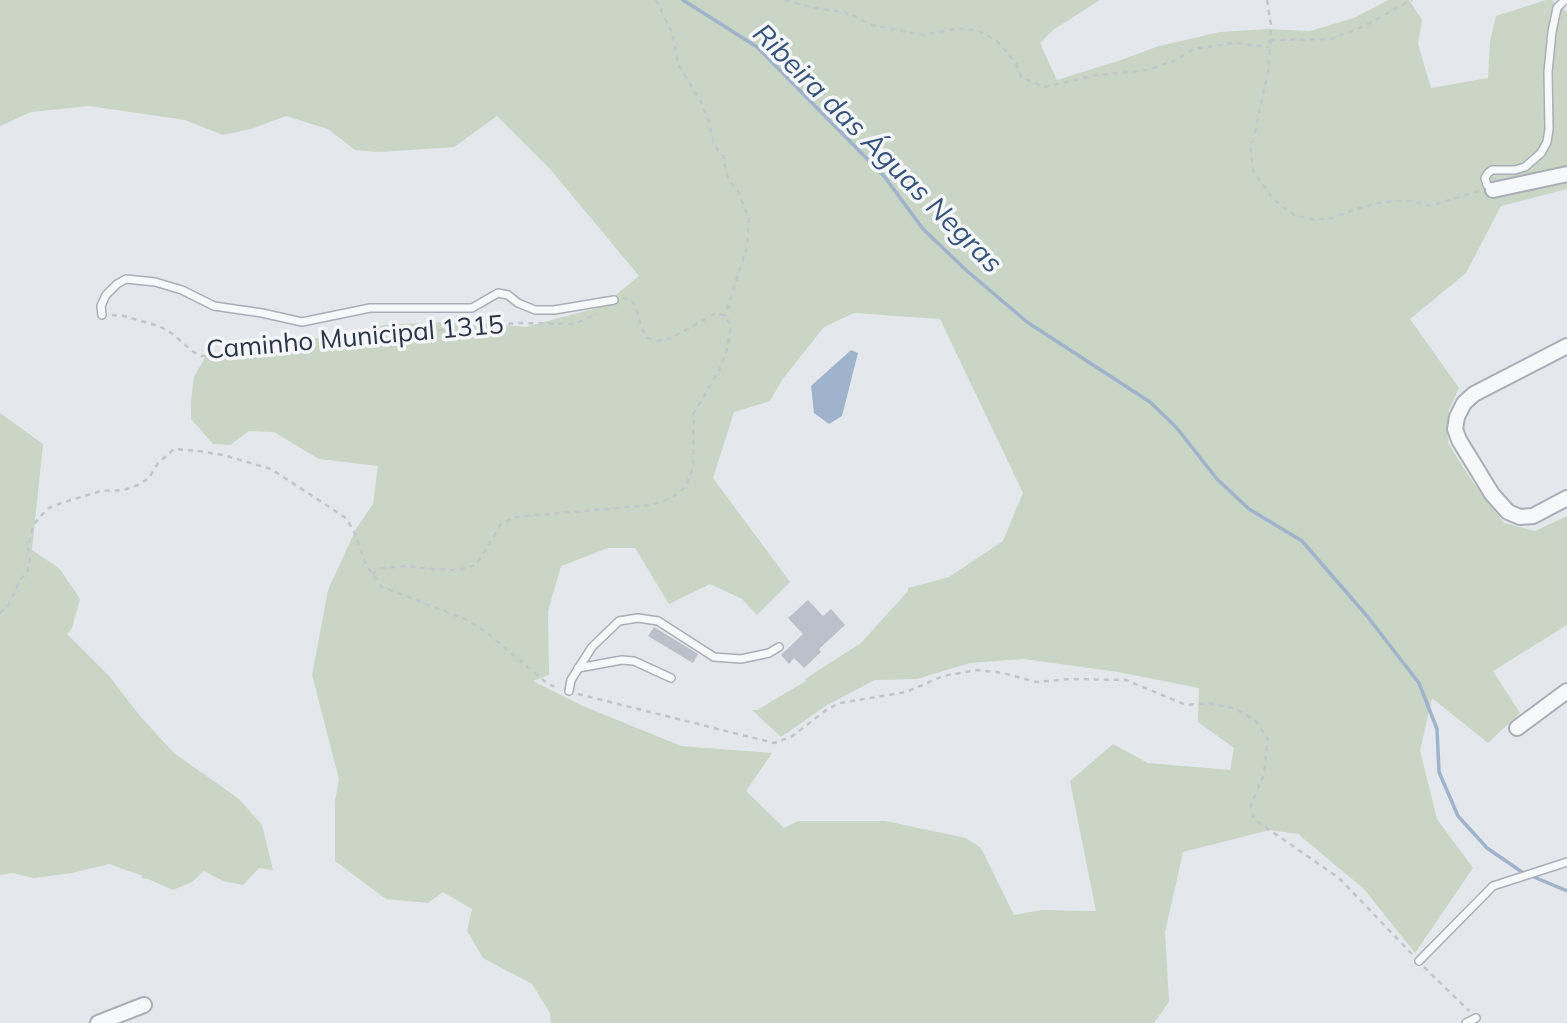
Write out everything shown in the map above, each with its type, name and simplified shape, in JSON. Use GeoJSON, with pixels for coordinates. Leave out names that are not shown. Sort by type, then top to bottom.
{"type":"FeatureCollection","features":[{"type":"Feature","properties":{"kind":"street"},"geometry":{"type":"LineString","coordinates":[[1493,190],[1567,174]]}},
{"type":"Feature","properties":{"kind":"street"},"geometry":{"type":"LineString","coordinates":[[1567,346],[1474,394],[1464,403],[1455,429],[1492,494],[1508,512],[1520,517],[1533,516],[1567,498]]}},
{"type":"Feature","properties":{"kind":"street"},"geometry":{"type":"LineString","coordinates":[[1517,729],[1567,691]]}},
{"type":"Feature","properties":{"kind":"street"},"geometry":{"type":"LineString","coordinates":[[98,1023],[144,1005]]}},
{"type":"Feature","properties":{"kind":"lane"},"geometry":{"type":"LineString","coordinates":[[1493,190],[1487,185],[1485,178],[1488,173],[1492,170],[1525,167],[1541,152],[1547,142],[1548,72],[1552,32],[1557,8],[1566,0]]}},
{"type":"Feature","properties":{"kind":"lane"},"geometry":{"type":"LineString","coordinates":[[102,315],[101,306],[106,295],[126,279],[155,282],[182,290],[214,306],[302,322],[370,308],[472,308],[498,293],[508,295],[518,303],[535,310],[554,310],[614,300]]}},
{"type":"Feature","properties":{"kind":"lane"},"geometry":{"type":"LineString","coordinates":[[569,691],[571,680],[578,668],[604,633],[619,621],[638,618],[658,621],[714,657],[741,659],[779,648]]}},
{"type":"Feature","properties":{"kind":"lane"},"geometry":{"type":"LineString","coordinates":[[578,668],[622,660],[634,661],[671,678]]}},
{"type":"Feature","properties":{"kind":"lane"},"geometry":{"type":"LineString","coordinates":[[1419,961],[1445,937],[1480,896],[1493,886],[1567,862]]}},
{"type":"Feature","properties":{"kind":"lane"},"geometry":{"type":"LineString","coordinates":[[1465,1023],[1476,1018]]}},
{"type":"Feature","properties":{"kind":"path"},"geometry":{"type":"LineString","coordinates":[[656,0],[672,33],[678,64],[700,100],[714,145],[723,156],[728,179],[738,191],[749,218],[747,247],[725,316]]}},
{"type":"Feature","properties":{"kind":"path"},"geometry":{"type":"LineString","coordinates":[[785,0],[813,8],[845,12],[872,24],[923,35],[958,28],[979,31],[997,41],[1016,63],[1021,77],[1044,87],[1098,75],[1148,70],[1176,60],[1193,49],[1235,43],[1269,47]]}},
{"type":"Feature","properties":{"kind":"path"},"geometry":{"type":"LineString","coordinates":[[1267,0],[1269,67],[1251,150],[1253,172],[1273,199],[1294,215],[1314,220],[1332,218],[1372,204],[1412,201],[1430,206],[1477,191],[1493,190]]}},
{"type":"Feature","properties":{"kind":"path"},"geometry":{"type":"LineString","coordinates":[[1270,40],[1331,38],[1362,27],[1412,0]]}},
{"type":"Feature","properties":{"kind":"path"},"geometry":{"type":"LineString","coordinates":[[372,573],[382,568],[406,566],[460,570],[476,565],[501,524],[516,517],[651,505],[672,498],[686,486],[693,468],[694,413],[719,370],[727,350],[731,325],[725,316],[716,313],[671,338],[658,341],[648,338],[641,328],[636,306],[631,300],[625,297],[614,300]]}},
{"type":"Feature","properties":{"kind":"path","name":"Caminho Municipal 1315"},"geometry":{"type":"LineString","coordinates":[[102,315],[124,316],[159,326],[201,356],[213,356],[371,331],[454,330],[517,323],[574,324],[595,315],[614,300]]}},
{"type":"Feature","properties":{"kind":"path"},"geometry":{"type":"LineString","coordinates":[[0,613],[8,606],[20,580],[27,573],[30,560],[28,546],[34,524],[47,509],[101,491],[124,490],[138,485],[149,478],[158,463],[174,449],[223,456],[271,469],[346,519],[355,534],[366,565],[382,587],[466,620],[486,632],[548,684],[774,743],[791,737],[829,708],[840,703],[906,692],[943,676],[977,670],[1003,673],[1036,682],[1071,679],[1126,680],[1186,705],[1208,703],[1234,708],[1255,720],[1268,739],[1264,774],[1251,806],[1254,819],[1339,878],[1476,1018]]}},
{"type":"Feature","properties":{"kind":"green space"},"geometry":{"type":"Polygon","coordinates":[[[0,0],[1100,0],[1053,30],[1040,43],[1057,80],[1159,46],[1220,32],[1267,29],[1310,31],[1354,18],[1388,0],[1409,0],[1422,20],[1418,44],[1431,88],[1488,78],[1490,41],[1496,16],[1552,0],[1567,12],[1567,189],[1501,206],[1466,273],[1410,319],[1459,388],[1449,410],[1448,443],[1504,523],[1535,531],[1567,516],[1567,625],[1493,671],[1520,713],[1488,743],[1432,698],[1420,751],[1437,819],[1473,868],[1415,953],[1364,889],[1298,834],[1270,830],[1183,852],[1165,932],[1169,1002],[1154,1023],[551,1023],[550,1013],[532,984],[483,958],[467,931],[472,909],[443,892],[428,903],[386,899],[335,861],[335,801],[339,779],[312,675],[328,590],[356,529],[373,504],[378,466],[319,459],[274,432],[249,431],[230,445],[213,444],[191,419],[191,401],[194,377],[207,354],[273,344],[277,346],[384,325],[460,321],[525,327],[601,307],[639,276],[550,169],[497,116],[454,147],[379,152],[355,150],[328,129],[286,116],[251,129],[223,135],[185,120],[89,106],[31,112],[0,126],[0,0]],[[854,313],[824,327],[782,380],[770,401],[734,412],[713,478],[790,582],[757,615],[742,599],[710,584],[669,604],[635,548],[608,548],[561,566],[548,611],[549,675],[533,681],[583,706],[681,746],[772,753],[746,791],[784,828],[798,821],[885,821],[966,838],[981,848],[1014,915],[1041,910],[1096,911],[1070,781],[1113,744],[1148,763],[1230,770],[1234,748],[1198,722],[1199,688],[1118,672],[1024,659],[970,663],[917,679],[875,680],[827,705],[781,737],[752,710],[757,710],[806,681],[805,679],[861,643],[908,588],[949,577],[1003,541],[1023,493],[940,319],[854,313]]]}},
{"type":"Feature","properties":{"kind":"green space"},"geometry":{"type":"Polygon","coordinates":[[[0,413],[43,444],[32,550],[60,569],[80,599],[72,628],[67,634],[110,677],[140,716],[174,753],[239,799],[262,825],[273,870],[259,868],[243,885],[223,881],[204,871],[192,882],[173,890],[109,864],[34,878],[12,873],[0,875],[0,413]]]}},
{"type":"Feature","properties":{"kind":"water"},"geometry":{"type":"Polygon","coordinates":[[[851,350],[858,353],[842,416],[829,424],[814,413],[811,386],[851,350]]]}},
{"type":"Feature","properties":{"kind":"building"},"geometry":{"type":"Polygon","coordinates":[[[808,600],[823,616],[831,609],[845,625],[819,649],[821,652],[804,668],[794,658],[789,664],[781,655],[803,634],[788,618],[808,600]]]}},
{"type":"Feature","properties":{"kind":"building"},"geometry":{"type":"Polygon","coordinates":[[[654,627],[698,654],[693,663],[648,636],[654,627]]]}},
{"type":"Feature","properties":{"kind":"waterway","name":"Ribeira das Águas Negras"},"geometry":{"type":"LineString","coordinates":[[683,0],[757,47],[884,176],[923,229],[966,270],[1027,322],[1150,402],[1176,427],[1217,479],[1249,509],[1302,541],[1367,616],[1419,683],[1437,729],[1439,772],[1458,816],[1487,848],[1522,872],[1567,891]]}}]}
